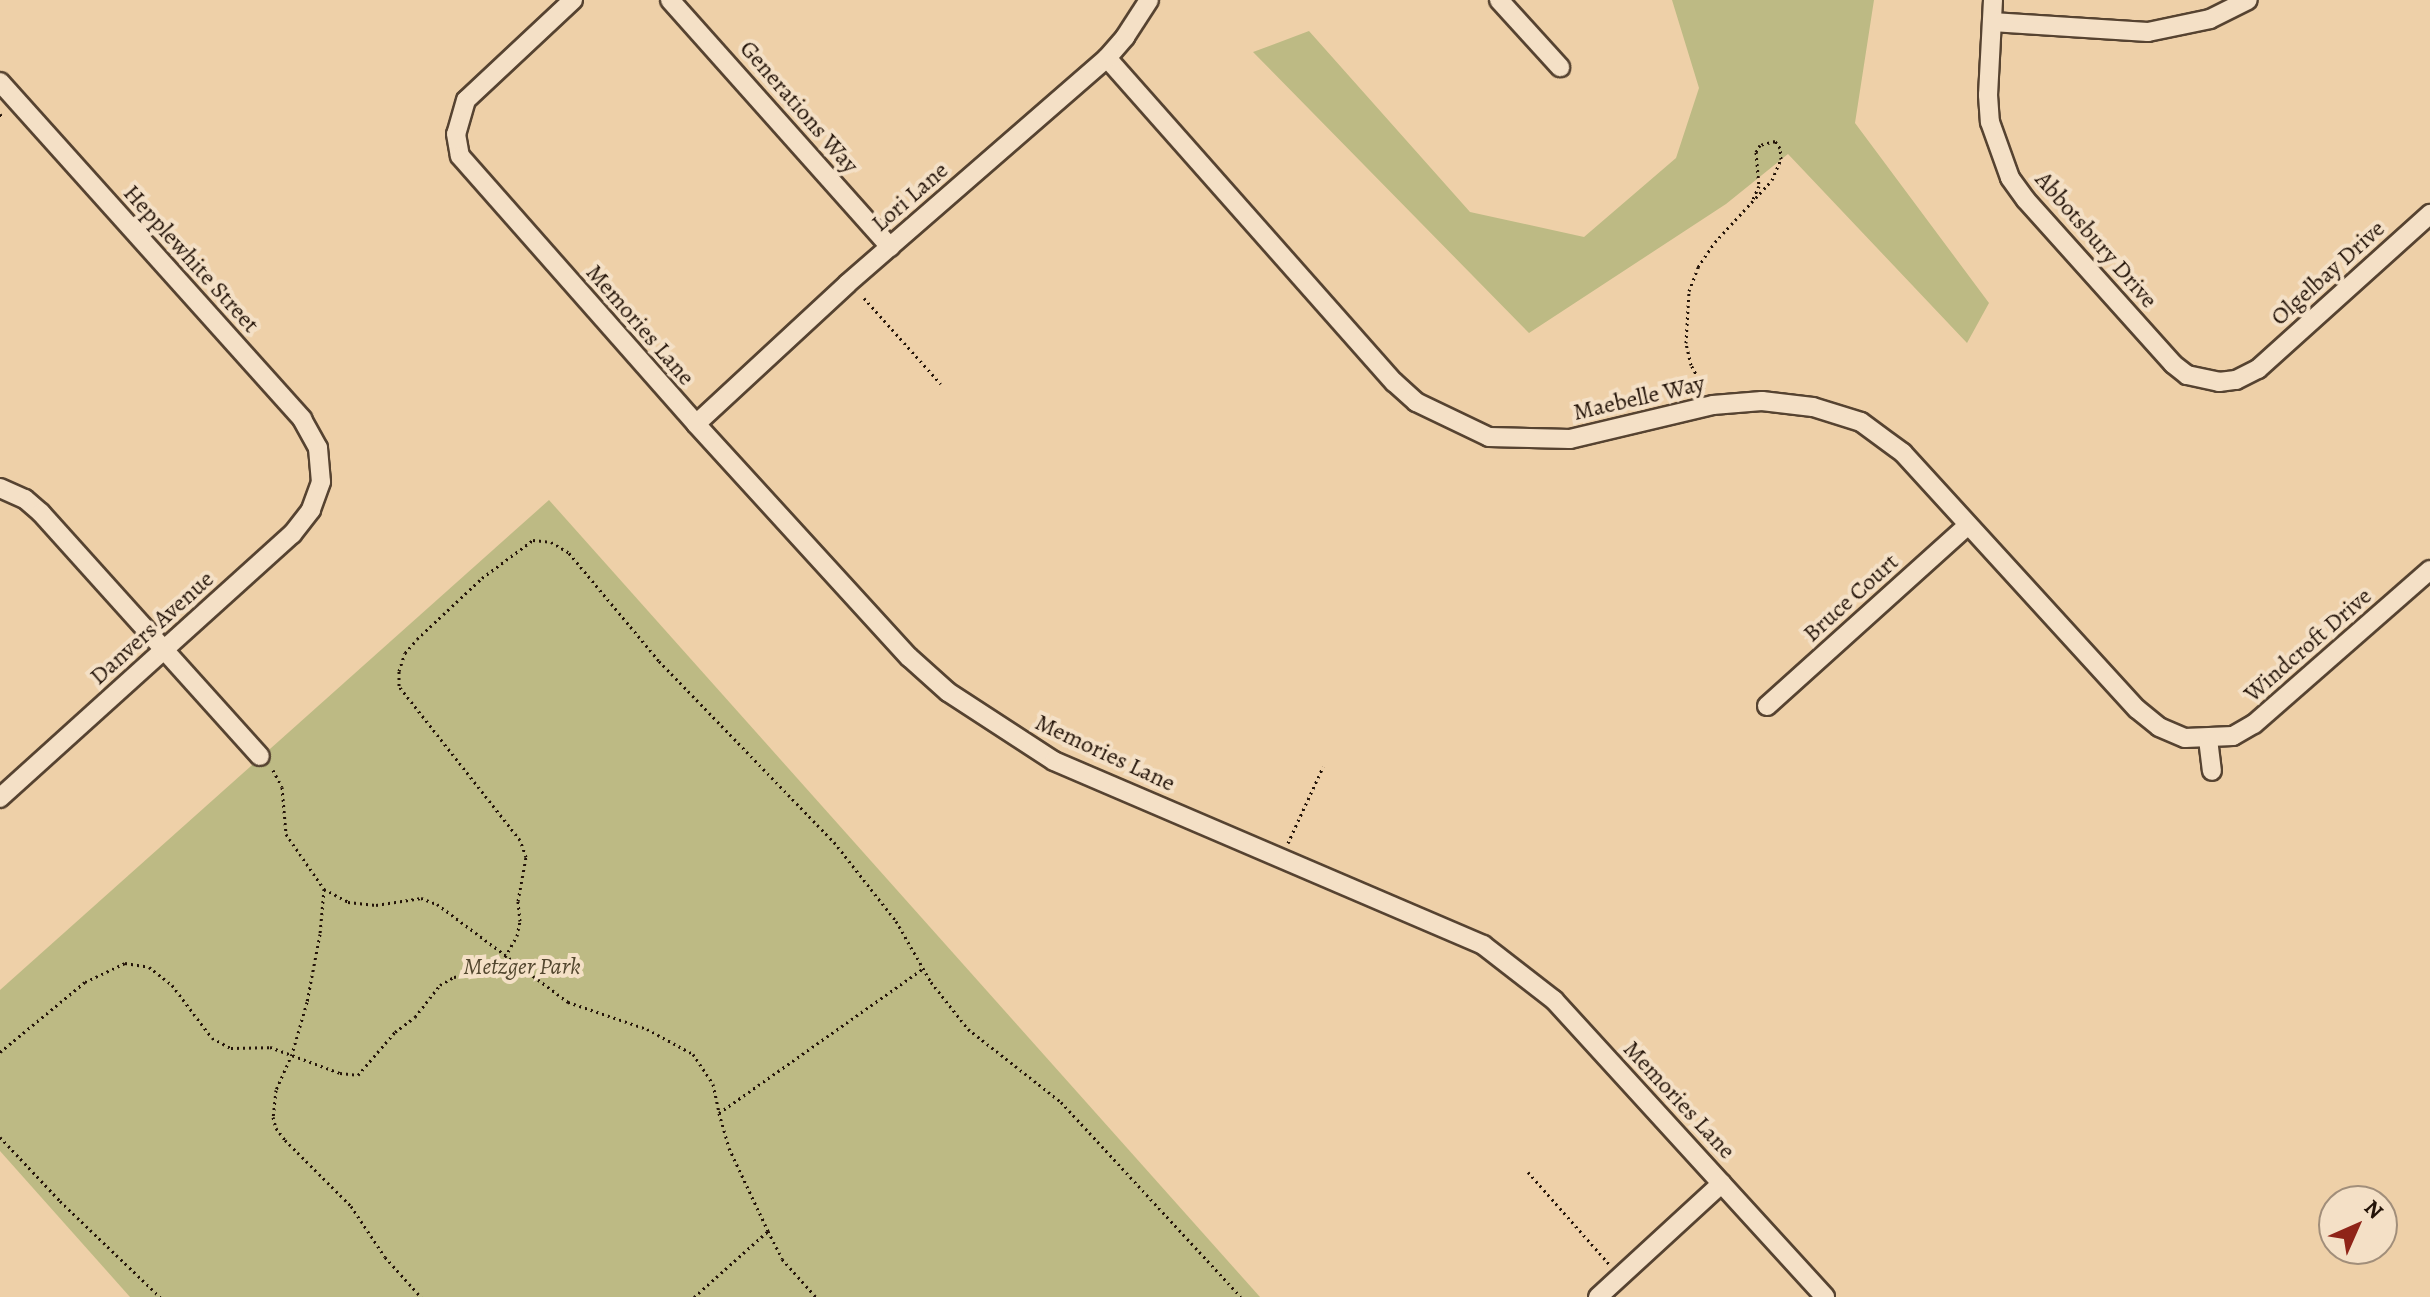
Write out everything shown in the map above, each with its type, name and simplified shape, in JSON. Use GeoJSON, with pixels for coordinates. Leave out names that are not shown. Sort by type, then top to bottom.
{"type":"FeatureCollection","features":[{"type":"Feature","properties":{"kind":"street","name":"Memories Lane"},"geometry":{"type":"LineString","coordinates":[[573,0],[466,100],[456,134],[460,156],[696,424],[909,657],[948,692],[1054,761],[1483,945],[1554,1000],[1825,1297]]}},
{"type":"Feature","properties":{"kind":"street","name":"Generations Way"},"geometry":{"type":"LineString","coordinates":[[670,0],[890,247]]}},
{"type":"Feature","properties":{"kind":"street","name":"Lori Lane"},"geometry":{"type":"LineString","coordinates":[[696,424],[890,247],[1107,58],[1149,0]]}},
{"type":"Feature","properties":{"kind":"street"},"geometry":{"type":"LineString","coordinates":[[1499,0],[1560,67]]}},
{"type":"Feature","properties":{"kind":"street","name":"Abbotsbury Drive"},"geometry":{"type":"LineString","coordinates":[[1993,0],[1988,95],[1990,122],[1998,151],[2026,200],[2180,370],[2203,381],[2219,382],[2236,380],[2258,369]]}},
{"type":"Feature","properties":{"kind":"street"},"geometry":{"type":"LineString","coordinates":[[1992,22],[2148,32],[2210,19],[2248,0]]}},
{"type":"Feature","properties":{"kind":"street","name":"Maebelle Way"},"geometry":{"type":"LineString","coordinates":[[1107,58],[1394,382],[1416,402],[1489,437],[1570,439],[1713,405],[1762,401],[1813,407],[1861,422],[1903,453],[2137,709],[2159,727],[2185,738],[2208,739]]}},
{"type":"Feature","properties":{"kind":"street","name":"Hepplewhite Street"},"geometry":{"type":"LineString","coordinates":[[2,87],[302,419],[318,448],[321,482]]}},
{"type":"Feature","properties":{"kind":"street","name":"Olgelbay Drive"},"geometry":{"type":"LineString","coordinates":[[2258,369],[2430,214]]}},
{"type":"Feature","properties":{"kind":"street","name":"Danvers Avenue"},"geometry":{"type":"LineString","coordinates":[[0,798],[292,534],[311,510],[321,482]]}},
{"type":"Feature","properties":{"kind":"street"},"geometry":{"type":"LineString","coordinates":[[0,488],[25,499],[41,513],[260,756]]}},
{"type":"Feature","properties":{"kind":"street","name":"Bruce Court"},"geometry":{"type":"LineString","coordinates":[[1767,706],[1968,525]]}},
{"type":"Feature","properties":{"kind":"street","name":"Windcroft Drive"},"geometry":{"type":"LineString","coordinates":[[2208,739],[2233,736],[2254,724],[2430,570]]}},
{"type":"Feature","properties":{"kind":"street"},"geometry":{"type":"LineString","coordinates":[[2208,739],[2212,771]]}},
{"type":"Feature","properties":{"kind":"street"},"geometry":{"type":"LineString","coordinates":[[1598,1297],[1722,1183]]}},
{"type":"Feature","properties":{"kind":"path"},"geometry":{"type":"LineString","coordinates":[[1705,392],[1691,365],[1686,343],[1689,291],[1698,267],[1715,242],[1772,180],[1781,159],[1780,148],[1775,141],[1760,145],[1756,152],[1759,186],[1752,201]]}},
{"type":"Feature","properties":{"kind":"path"},"geometry":{"type":"LineString","coordinates":[[864,298],[941,384]]}},
{"type":"Feature","properties":{"kind":"path"},"geometry":{"type":"LineString","coordinates":[[0,1052],[85,982],[125,963],[149,967],[172,985],[212,1038],[231,1048],[270,1047],[340,1073],[358,1075],[395,1032],[415,1017],[440,985],[454,977],[482,972],[508,954],[520,921],[518,901],[526,857],[520,840],[399,686],[399,671],[405,653],[417,639],[482,578],[533,540],[551,542],[569,553],[659,661],[804,808],[896,921],[924,968],[968,1029],[1061,1102],[1241,1297]]}},
{"type":"Feature","properties":{"kind":"path"},"geometry":{"type":"LineString","coordinates":[[260,756],[276,773],[282,787],[286,834],[324,889],[348,902],[376,905],[421,898],[437,904],[508,954],[568,1002],[647,1029],[693,1054],[713,1084],[729,1148],[782,1259],[816,1297]]}},
{"type":"Feature","properties":{"kind":"path"},"geometry":{"type":"LineString","coordinates":[[1292,835],[1323,767]]}},
{"type":"Feature","properties":{"kind":"path"},"geometry":{"type":"LineString","coordinates":[[324,889],[320,934],[292,1054],[276,1090],[273,1117],[276,1128],[351,1206],[385,1257],[421,1297]]}},
{"type":"Feature","properties":{"kind":"path"},"geometry":{"type":"LineString","coordinates":[[719,1113],[924,968]]}},
{"type":"Feature","properties":{"kind":"path"},"geometry":{"type":"LineString","coordinates":[[0,1137],[60,1201],[160,1297]]}},
{"type":"Feature","properties":{"kind":"path"},"geometry":{"type":"LineString","coordinates":[[1528,1172],[1614,1270]]}},
{"type":"Feature","properties":{"kind":"path"},"geometry":{"type":"LineString","coordinates":[[694,1297],[768,1231]]}},
{"type":"Feature","properties":{"kind":"green space"},"geometry":{"type":"Polygon","coordinates":[[[1672,0],[1874,0],[1855,123],[1989,303],[1967,343],[1788,154],[1726,204],[1529,333],[1253,52],[1309,31],[1470,212],[1584,237],[1676,158],[1699,88],[1672,0]]]}},
{"type":"Feature","properties":{"kind":"green space","name":"Metzger Park"},"geometry":{"type":"Polygon","coordinates":[[[549,500],[1260,1297],[130,1297],[0,1151],[0,990],[549,500]]]}}]}
